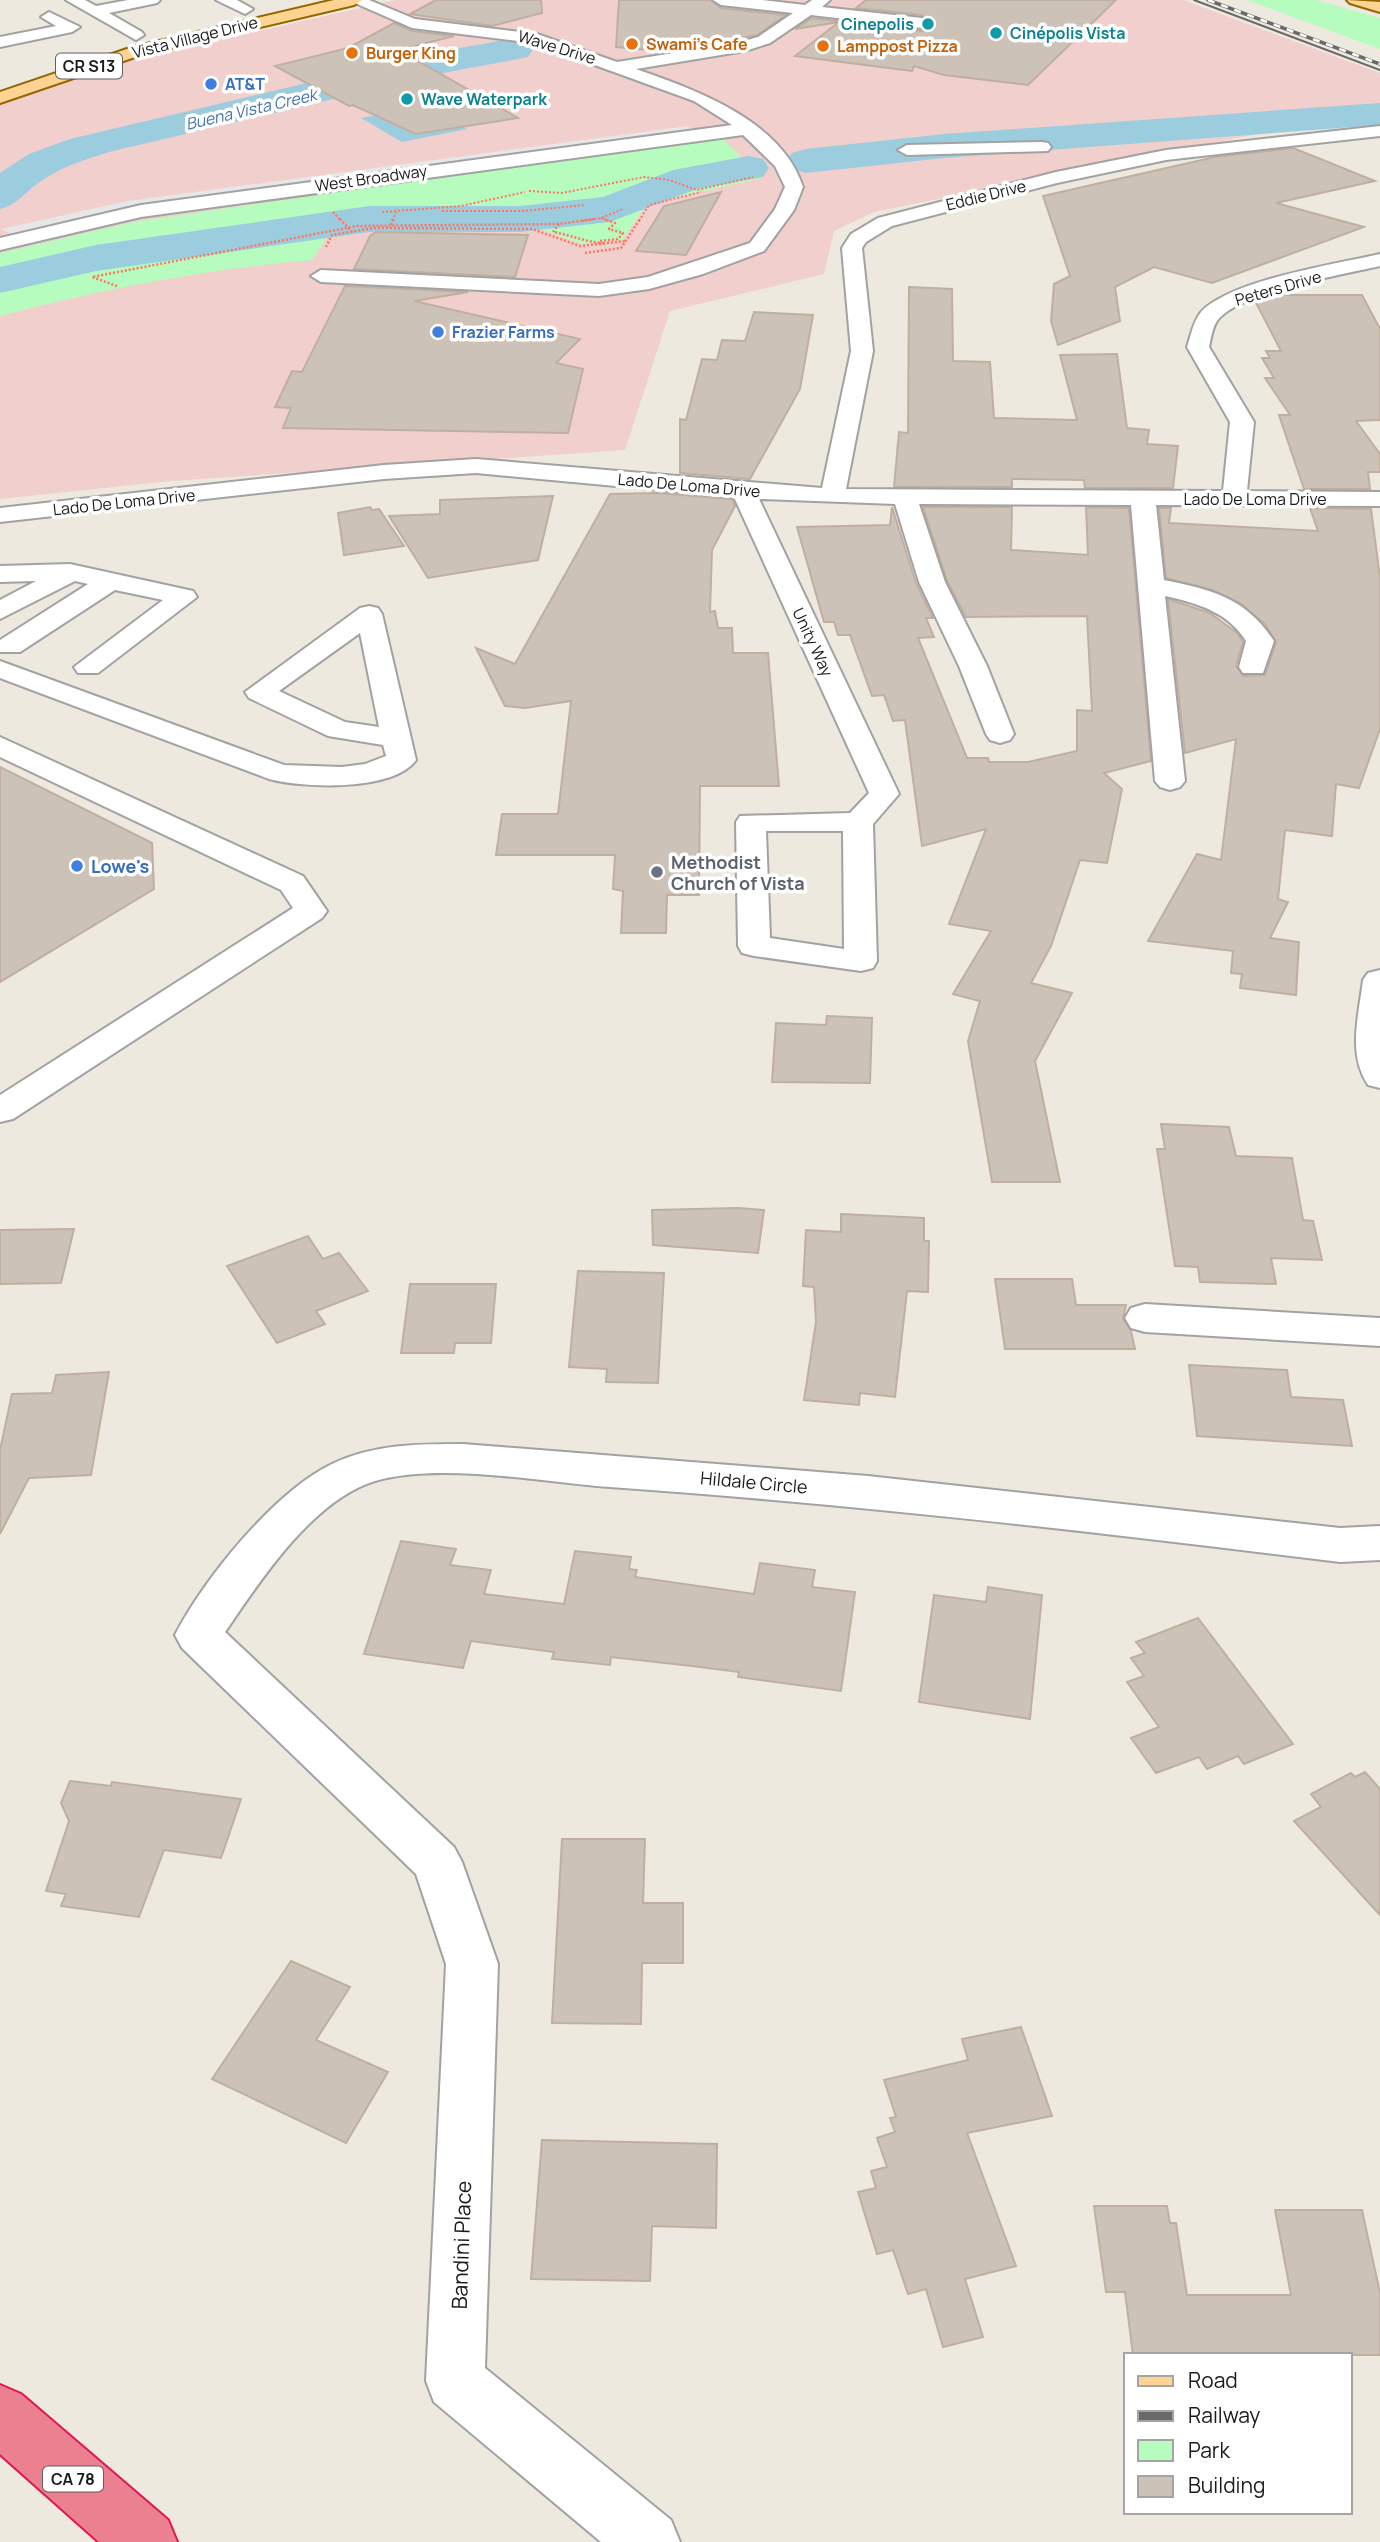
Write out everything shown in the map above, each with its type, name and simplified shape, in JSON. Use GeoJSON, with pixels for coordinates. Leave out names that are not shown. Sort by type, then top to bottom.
{"type":"FeatureCollection","features":[{"type":"Feature","properties":{"kind":"highway","name":"CA 78"},"geometry":{"type":"LineString","coordinates":[[0,2415],[146,2542]]}},
{"type":"Feature","properties":{"kind":"main road","name":"Vista Village Drive"},"geometry":{"type":"LineString","coordinates":[[100,45],[282,0]]}},
{"type":"Feature","properties":{"kind":"main road","name":"Vista Village Drive"},"geometry":{"type":"LineString","coordinates":[[0,98],[126,54],[355,0]]}},
{"type":"Feature","properties":{"kind":"main road"},"geometry":{"type":"LineString","coordinates":[[1355,0],[1380,7]]}},
{"type":"Feature","properties":{"kind":"street"},"geometry":{"type":"LineString","coordinates":[[74,0],[136,35]]}},
{"type":"Feature","properties":{"kind":"street"},"geometry":{"type":"LineString","coordinates":[[0,27],[152,0]]}},
{"type":"Feature","properties":{"kind":"street"},"geometry":{"type":"LineString","coordinates":[[224,0],[245,9]]}},
{"type":"Feature","properties":{"kind":"street","name":"Wave Drive"},"geometry":{"type":"LineString","coordinates":[[321,276],[599,290],[649,283],[696,270],[757,247],[785,210],[794,187],[789,172],[775,156],[714,103],[537,38],[412,23],[355,0]]}},
{"type":"Feature","properties":{"kind":"street"},"geometry":{"type":"LineString","coordinates":[[721,0],[922,23]]}},
{"type":"Feature","properties":{"kind":"street"},"geometry":{"type":"LineString","coordinates":[[619,66],[739,48],[764,40],[822,0]]}},
{"type":"Feature","properties":{"kind":"street"},"geometry":{"type":"LineString","coordinates":[[0,42],[72,27],[49,17]]}},
{"type":"Feature","properties":{"kind":"street","name":"West Broadway"},"geometry":{"type":"LineString","coordinates":[[0,244],[141,211],[745,129]]}},
{"type":"Feature","properties":{"kind":"street","name":"Eddie Drive"},"geometry":{"type":"LineString","coordinates":[[832,496],[862,351],[852,248],[858,238],[885,222],[940,206],[1154,157],[1380,131]]}},
{"type":"Feature","properties":{"kind":"street"},"geometry":{"type":"LineString","coordinates":[[907,150],[1042,147]]}},
{"type":"Feature","properties":{"kind":"street","name":"Peters Drive"},"geometry":{"type":"LineString","coordinates":[[1234,499],[1242,422],[1198,347],[1207,317],[1225,303],[1247,294],[1380,260]]}},
{"type":"Feature","properties":{"kind":"street","name":"Lado De Loma Drive"},"geometry":{"type":"LineString","coordinates":[[0,515],[384,472],[476,466],[743,491],[832,496],[1380,499]]}},
{"type":"Feature","properties":{"kind":"street","name":"Unity Way"},"geometry":{"type":"LineString","coordinates":[[743,491],[884,794],[858,821]]}},
{"type":"Feature","properties":{"kind":"street"},"geometry":{"type":"LineString","coordinates":[[905,498],[932,582],[973,666],[1000,734]]}},
{"type":"Feature","properties":{"kind":"street"},"geometry":{"type":"LineString","coordinates":[[1143,499],[1170,781]]}},
{"type":"Feature","properties":{"kind":"street"},"geometry":{"type":"LineString","coordinates":[[0,574],[70,572],[184,597],[88,667]]}},
{"type":"Feature","properties":{"kind":"street"},"geometry":{"type":"LineString","coordinates":[[0,611],[70,572]]}},
{"type":"Feature","properties":{"kind":"street"},"geometry":{"type":"LineString","coordinates":[[5,657],[110,581]]}},
{"type":"Feature","properties":{"kind":"street"},"geometry":{"type":"LineString","coordinates":[[1152,585],[1218,603],[1246,620],[1261,641],[1252,667]]}},
{"type":"Feature","properties":{"kind":"street"},"geometry":{"type":"LineString","coordinates":[[5,657],[279,773],[328,779],[384,769],[401,760],[369,614],[259,692],[338,730],[396,738]]}},
{"type":"Feature","properties":{"kind":"street"},"geometry":{"type":"LineString","coordinates":[[0,746],[292,883],[312,911],[0,1111]]}},
{"type":"Feature","properties":{"kind":"street"},"geometry":{"type":"LineString","coordinates":[[858,821],[861,961],[754,946],[751,822],[858,821]]}},
{"type":"Feature","properties":{"kind":"street"},"geometry":{"type":"LineString","coordinates":[[1380,980],[1376,1040],[1380,1077]]}},
{"type":"Feature","properties":{"kind":"street"},"geometry":{"type":"LineString","coordinates":[[1145,1318],[1380,1332]]}},
{"type":"Feature","properties":{"kind":"street","name":"Hildale Circle"},"geometry":{"type":"LineString","coordinates":[[437,1863],[198,1634],[263,1543],[348,1474],[379,1465],[440,1459],[645,1472],[1047,1509],[1340,1545],[1380,1544]]}},
{"type":"Feature","properties":{"kind":"street","name":"Bandini Place"},"geometry":{"type":"LineString","coordinates":[[437,1863],[472,1964],[455,2381],[649,2542]]}},
{"type":"Feature","properties":{"kind":"path"},"geometry":{"type":"LineString","coordinates":[[528,191],[562,193],[644,177],[669,180],[697,190],[763,176]]}},
{"type":"Feature","properties":{"kind":"path"},"geometry":{"type":"LineString","coordinates":[[584,253],[621,248],[649,205],[756,180],[752,177]]}},
{"type":"Feature","properties":{"kind":"path"},"geometry":{"type":"LineString","coordinates":[[420,211],[523,211],[585,205]]}},
{"type":"Feature","properties":{"kind":"path"},"geometry":{"type":"LineString","coordinates":[[117,286],[92,277],[240,250],[325,230],[391,225],[559,224],[601,218],[623,209]]}},
{"type":"Feature","properties":{"kind":"path"},"geometry":{"type":"LineString","coordinates":[[333,212],[352,232]]}},
{"type":"Feature","properties":{"kind":"path"},"geometry":{"type":"LineString","coordinates":[[391,225],[396,212]]}},
{"type":"Feature","properties":{"kind":"path"},"geometry":{"type":"LineString","coordinates":[[322,254],[332,235],[373,229],[532,229],[580,246],[618,239],[623,233],[608,229],[615,223],[601,218]]}},
{"type":"Feature","properties":{"kind":"path"},"geometry":{"type":"LineString","coordinates":[[559,224],[552,232],[579,237],[585,242],[626,241]]}},
{"type":"Feature","properties":{"kind":"shaded area"},"geometry":{"type":"Polygon","coordinates":[[[395,0],[1183,0],[1380,73],[1380,109],[874,212],[834,231],[824,274],[670,311],[625,450],[171,481],[0,499],[0,105],[133,60],[395,0]]]}},
{"type":"Feature","properties":{"kind":"shaded area"},"geometry":{"type":"Polygon","coordinates":[[[688,126],[696,132],[177,200],[99,213],[11,234],[1,229],[128,201],[688,126]]]}},
{"type":"Feature","properties":{"kind":"green space"},"geometry":{"type":"Polygon","coordinates":[[[1247,0],[1316,0],[1380,18],[1380,49],[1247,0]]]}},
{"type":"Feature","properties":{"kind":"green space"},"geometry":{"type":"Polygon","coordinates":[[[720,136],[762,178],[647,204],[623,239],[582,244],[535,227],[374,227],[331,232],[312,260],[155,281],[0,316],[0,253],[133,222],[720,136]]]}},
{"type":"Feature","properties":{"kind":"water"},"geometry":{"type":"Polygon","coordinates":[[[426,106],[467,129],[402,142],[361,118],[426,106]]]}},
{"type":"Feature","properties":{"kind":"building"},"geometry":{"type":"Polygon","coordinates":[[[436,0],[541,0],[542,13],[492,26],[410,14],[436,0]]]}},
{"type":"Feature","properties":{"kind":"building"},"geometry":{"type":"Polygon","coordinates":[[[619,0],[711,0],[721,8],[786,15],[757,35],[661,51],[616,47],[619,0]]]}},
{"type":"Feature","properties":{"kind":"building","name":"Cinépolis Vista"},"geometry":{"type":"Polygon","coordinates":[[[866,0],[1116,0],[1028,85],[944,75],[914,66],[912,71],[795,56],[839,22],[795,29],[812,18],[922,31],[932,24],[922,15],[856,8],[866,0]]]}},
{"type":"Feature","properties":{"kind":"building"},"geometry":{"type":"Polygon","coordinates":[[[394,23],[412,31],[454,36],[399,50],[518,118],[416,134],[353,105],[349,106],[275,66],[348,48],[394,23]]]}},
{"type":"Feature","properties":{"kind":"building"},"geometry":{"type":"Polygon","coordinates":[[[1293,148],[1375,181],[1276,203],[1364,227],[1212,283],[1154,267],[1115,287],[1120,321],[1058,345],[1051,321],[1054,284],[1070,276],[1043,196],[1215,157],[1293,148]]]}},
{"type":"Feature","properties":{"kind":"building"},"geometry":{"type":"Polygon","coordinates":[[[721,192],[686,255],[636,251],[664,206],[721,192]]]}},
{"type":"Feature","properties":{"kind":"building"},"geometry":{"type":"Polygon","coordinates":[[[376,232],[528,235],[515,277],[354,269],[370,236],[376,232]]]}},
{"type":"Feature","properties":{"kind":"building"},"geometry":{"type":"Polygon","coordinates":[[[345,286],[468,292],[414,301],[580,339],[556,363],[583,369],[568,433],[283,428],[291,408],[275,407],[292,371],[302,372],[345,286]]]}},
{"type":"Feature","properties":{"kind":"building"},"geometry":{"type":"Polygon","coordinates":[[[909,287],[952,289],[953,361],[990,362],[994,418],[1077,420],[1060,355],[1117,354],[1127,428],[1149,430],[1147,444],[1178,446],[1173,488],[1085,488],[1084,480],[1012,479],[1012,487],[894,487],[899,432],[908,433],[909,287]]]}},
{"type":"Feature","properties":{"kind":"building"},"geometry":{"type":"Polygon","coordinates":[[[1272,295],[1362,295],[1380,329],[1380,420],[1356,421],[1380,454],[1380,472],[1368,472],[1370,489],[1304,489],[1279,415],[1290,415],[1265,378],[1274,378],[1262,358],[1270,358],[1266,351],[1281,351],[1255,301],[1272,295]]]}},
{"type":"Feature","properties":{"kind":"building"},"geometry":{"type":"Polygon","coordinates":[[[754,312],[813,315],[800,389],[750,479],[680,473],[680,419],[686,420],[702,359],[717,360],[722,340],[745,341],[754,312]]]}},
{"type":"Feature","properties":{"kind":"building"},"geometry":{"type":"Polygon","coordinates":[[[657,493],[732,499],[735,506],[712,550],[710,612],[715,611],[718,628],[732,628],[733,653],[768,653],[779,786],[700,786],[699,895],[667,895],[666,933],[621,933],[623,891],[613,889],[615,855],[496,855],[502,814],[558,814],[571,701],[525,708],[505,706],[476,648],[515,664],[610,494],[657,493]]]}},
{"type":"Feature","properties":{"kind":"building"},"geometry":{"type":"Polygon","coordinates":[[[553,496],[538,560],[428,578],[389,516],[440,514],[440,500],[553,496]]]}},
{"type":"Feature","properties":{"kind":"building"},"geometry":{"type":"Polygon","coordinates":[[[370,507],[372,510],[379,509],[404,546],[344,555],[338,513],[370,507]]]}},
{"type":"Feature","properties":{"kind":"building"},"geometry":{"type":"Polygon","coordinates":[[[892,507],[916,583],[933,618],[926,618],[934,637],[918,638],[967,758],[988,758],[989,762],[1028,762],[1077,751],[1077,710],[1092,711],[1087,616],[966,617],[947,581],[923,507],[1012,507],[1011,550],[1088,555],[1086,507],[1129,508],[1151,761],[1104,773],[1122,789],[1107,863],[1080,860],[1051,946],[1031,983],[1072,993],[1035,1061],[1060,1182],[992,1182],[968,1041],[980,1001],[953,994],[991,931],[949,924],[986,829],[922,846],[905,720],[893,721],[884,695],[872,696],[850,635],[838,635],[834,622],[824,622],[797,527],[890,525],[892,507]]]}},
{"type":"Feature","properties":{"kind":"building"},"geometry":{"type":"Polygon","coordinates":[[[1159,508],[1171,508],[1169,523],[1318,531],[1310,508],[1371,509],[1380,578],[1380,729],[1359,788],[1336,784],[1332,836],[1285,830],[1278,899],[1288,902],[1270,938],[1299,942],[1296,995],[1240,988],[1242,974],[1231,973],[1233,951],[1148,941],[1197,854],[1221,860],[1236,739],[1185,753],[1168,599],[1210,613],[1237,633],[1243,642],[1236,666],[1243,676],[1265,675],[1276,642],[1265,624],[1240,603],[1213,590],[1166,578],[1159,508]]]}},
{"type":"Feature","properties":{"kind":"building","name":"Lowe's"},"geometry":{"type":"Polygon","coordinates":[[[0,767],[152,843],[154,889],[0,982],[0,767]]]}},
{"type":"Feature","properties":{"kind":"building"},"geometry":{"type":"Polygon","coordinates":[[[827,1016],[872,1018],[870,1083],[772,1082],[776,1023],[826,1025],[827,1016]]]}},
{"type":"Feature","properties":{"kind":"building"},"geometry":{"type":"Polygon","coordinates":[[[1161,1124],[1229,1127],[1236,1156],[1292,1158],[1303,1220],[1313,1221],[1322,1260],[1271,1258],[1276,1284],[1200,1282],[1198,1267],[1175,1266],[1157,1149],[1165,1149],[1161,1124]]]}},
{"type":"Feature","properties":{"kind":"building"},"geometry":{"type":"Polygon","coordinates":[[[652,1210],[764,1210],[758,1253],[653,1245],[652,1210]]]}},
{"type":"Feature","properties":{"kind":"building"},"geometry":{"type":"Polygon","coordinates":[[[841,1214],[924,1218],[924,1241],[929,1241],[928,1292],[907,1291],[895,1397],[860,1393],[859,1405],[804,1400],[816,1322],[814,1287],[803,1286],[806,1230],[841,1232],[841,1214]]]}},
{"type":"Feature","properties":{"kind":"building"},"geometry":{"type":"Polygon","coordinates":[[[74,1229],[61,1283],[0,1284],[0,1230],[74,1229]]]}},
{"type":"Feature","properties":{"kind":"building"},"geometry":{"type":"Polygon","coordinates":[[[308,1236],[323,1259],[339,1253],[368,1291],[316,1311],[325,1324],[277,1343],[227,1266],[308,1236]]]}},
{"type":"Feature","properties":{"kind":"building"},"geometry":{"type":"Polygon","coordinates":[[[578,1271],[664,1273],[658,1383],[606,1382],[607,1369],[569,1367],[578,1271]]]}},
{"type":"Feature","properties":{"kind":"building"},"geometry":{"type":"Polygon","coordinates":[[[995,1279],[1072,1279],[1076,1305],[1126,1305],[1123,1319],[1131,1331],[1135,1349],[1005,1349],[995,1279]]]}},
{"type":"Feature","properties":{"kind":"building"},"geometry":{"type":"Polygon","coordinates":[[[410,1284],[496,1284],[491,1343],[455,1343],[454,1353],[401,1353],[410,1284]]]}},
{"type":"Feature","properties":{"kind":"building"},"geometry":{"type":"Polygon","coordinates":[[[1189,1365],[1287,1370],[1291,1397],[1343,1400],[1352,1446],[1197,1436],[1189,1365]]]}},
{"type":"Feature","properties":{"kind":"building"},"geometry":{"type":"Polygon","coordinates":[[[109,1372],[91,1475],[29,1478],[0,1534],[0,1450],[12,1394],[52,1393],[56,1375],[109,1372]]]}},
{"type":"Feature","properties":{"kind":"building"},"geometry":{"type":"Polygon","coordinates":[[[401,1541],[456,1549],[450,1565],[491,1570],[484,1594],[564,1604],[575,1551],[631,1557],[629,1569],[637,1570],[635,1577],[754,1594],[760,1563],[815,1570],[812,1587],[855,1592],[841,1691],[738,1677],[739,1672],[611,1657],[610,1665],[552,1659],[554,1652],[471,1641],[463,1668],[364,1654],[401,1541]]]}},
{"type":"Feature","properties":{"kind":"building"},"geometry":{"type":"Polygon","coordinates":[[[988,1587],[1042,1595],[1030,1719],[919,1702],[934,1595],[986,1602],[988,1587]]]}},
{"type":"Feature","properties":{"kind":"building"},"geometry":{"type":"Polygon","coordinates":[[[1198,1618],[1293,1744],[1244,1764],[1238,1756],[1207,1769],[1199,1757],[1156,1773],[1131,1738],[1159,1727],[1127,1682],[1144,1676],[1131,1658],[1145,1653],[1136,1642],[1198,1618]]]}},
{"type":"Feature","properties":{"kind":"building"},"geometry":{"type":"Polygon","coordinates":[[[1365,1772],[1380,1789],[1380,1915],[1294,1821],[1321,1807],[1311,1794],[1351,1773],[1355,1777],[1365,1772]]]}},
{"type":"Feature","properties":{"kind":"building"},"geometry":{"type":"Polygon","coordinates":[[[70,1781],[111,1786],[112,1782],[241,1799],[221,1858],[164,1850],[139,1917],[61,1906],[66,1894],[46,1891],[69,1821],[61,1803],[70,1781]]]}},
{"type":"Feature","properties":{"kind":"building"},"geometry":{"type":"Polygon","coordinates":[[[562,1839],[645,1839],[643,1903],[683,1903],[683,1963],[642,1963],[641,2024],[552,2023],[562,1839]]]}},
{"type":"Feature","properties":{"kind":"building"},"geometry":{"type":"Polygon","coordinates":[[[291,1961],[350,1987],[316,2040],[388,2072],[346,2143],[212,2079],[291,1961]]]}},
{"type":"Feature","properties":{"kind":"building"},"geometry":{"type":"Polygon","coordinates":[[[1021,2027],[1052,2116],[967,2133],[1016,2266],[965,2279],[983,2337],[943,2347],[926,2289],[908,2294],[893,2250],[877,2254],[858,2192],[876,2188],[871,2171],[887,2167],[877,2138],[895,2132],[890,2118],[896,2117],[884,2080],[968,2060],[962,2039],[1021,2027]]]}},
{"type":"Feature","properties":{"kind":"building"},"geometry":{"type":"Polygon","coordinates":[[[542,2140],[717,2144],[716,2228],[652,2226],[650,2281],[531,2279],[542,2140]]]}},
{"type":"Feature","properties":{"kind":"building"},"geometry":{"type":"Polygon","coordinates":[[[1094,2206],[1167,2206],[1170,2223],[1176,2223],[1187,2295],[1291,2295],[1275,2210],[1362,2210],[1380,2293],[1380,2355],[1133,2353],[1125,2292],[1106,2292],[1094,2206]]]}},
{"type":"Feature","properties":{"kind":"waterway","name":"Buena Vista Creek"},"geometry":{"type":"LineString","coordinates":[[0,197],[9,186],[31,169],[97,143],[443,62],[515,49]]}},
{"type":"Feature","properties":{"kind":"waterway"},"geometry":{"type":"LineString","coordinates":[[806,161],[944,146],[1380,114]]}},
{"type":"Feature","properties":{"kind":"waterway"},"geometry":{"type":"LineString","coordinates":[[0,280],[96,258],[369,219],[520,219],[610,209],[687,179],[749,168]]}},
{"type":"Feature","properties":{"kind":"tram line"},"geometry":{"type":"LineString","coordinates":[[1194,0],[1380,70]]}},
{"type":"Feature","properties":{"kind":"railway"},"geometry":{"type":"LineString","coordinates":[[1208,0],[1380,64]]}},
{"type":"Feature","properties":{"kind":"place","name":"Cinepolis"},"geometry":{"type":"Point","coordinates":[928,24]}},
{"type":"Feature","properties":{"kind":"place","name":"Cinépolis Vista"},"geometry":{"type":"Point","coordinates":[996,33]}},
{"type":"Feature","properties":{"kind":"place","name":"Swami's Cafe"},"geometry":{"type":"Point","coordinates":[632,44]}},
{"type":"Feature","properties":{"kind":"place","name":"Lamppost Pizza"},"geometry":{"type":"Point","coordinates":[823,46]}},
{"type":"Feature","properties":{"kind":"place","name":"Burger King"},"geometry":{"type":"Point","coordinates":[352,53]}},
{"type":"Feature","properties":{"kind":"place","name":"AT&T"},"geometry":{"type":"Point","coordinates":[211,84]}},
{"type":"Feature","properties":{"kind":"place","name":"Wave Waterpark"},"geometry":{"type":"Point","coordinates":[407,99]}},
{"type":"Feature","properties":{"kind":"place","name":"Frazier Farms"},"geometry":{"type":"Point","coordinates":[438,332]}},
{"type":"Feature","properties":{"kind":"place","name":"Lowe's"},"geometry":{"type":"Point","coordinates":[77,866]}},
{"type":"Feature","properties":{"kind":"place","name":"Methodist Church of Vista"},"geometry":{"type":"Point","coordinates":[657,872]}}]}
